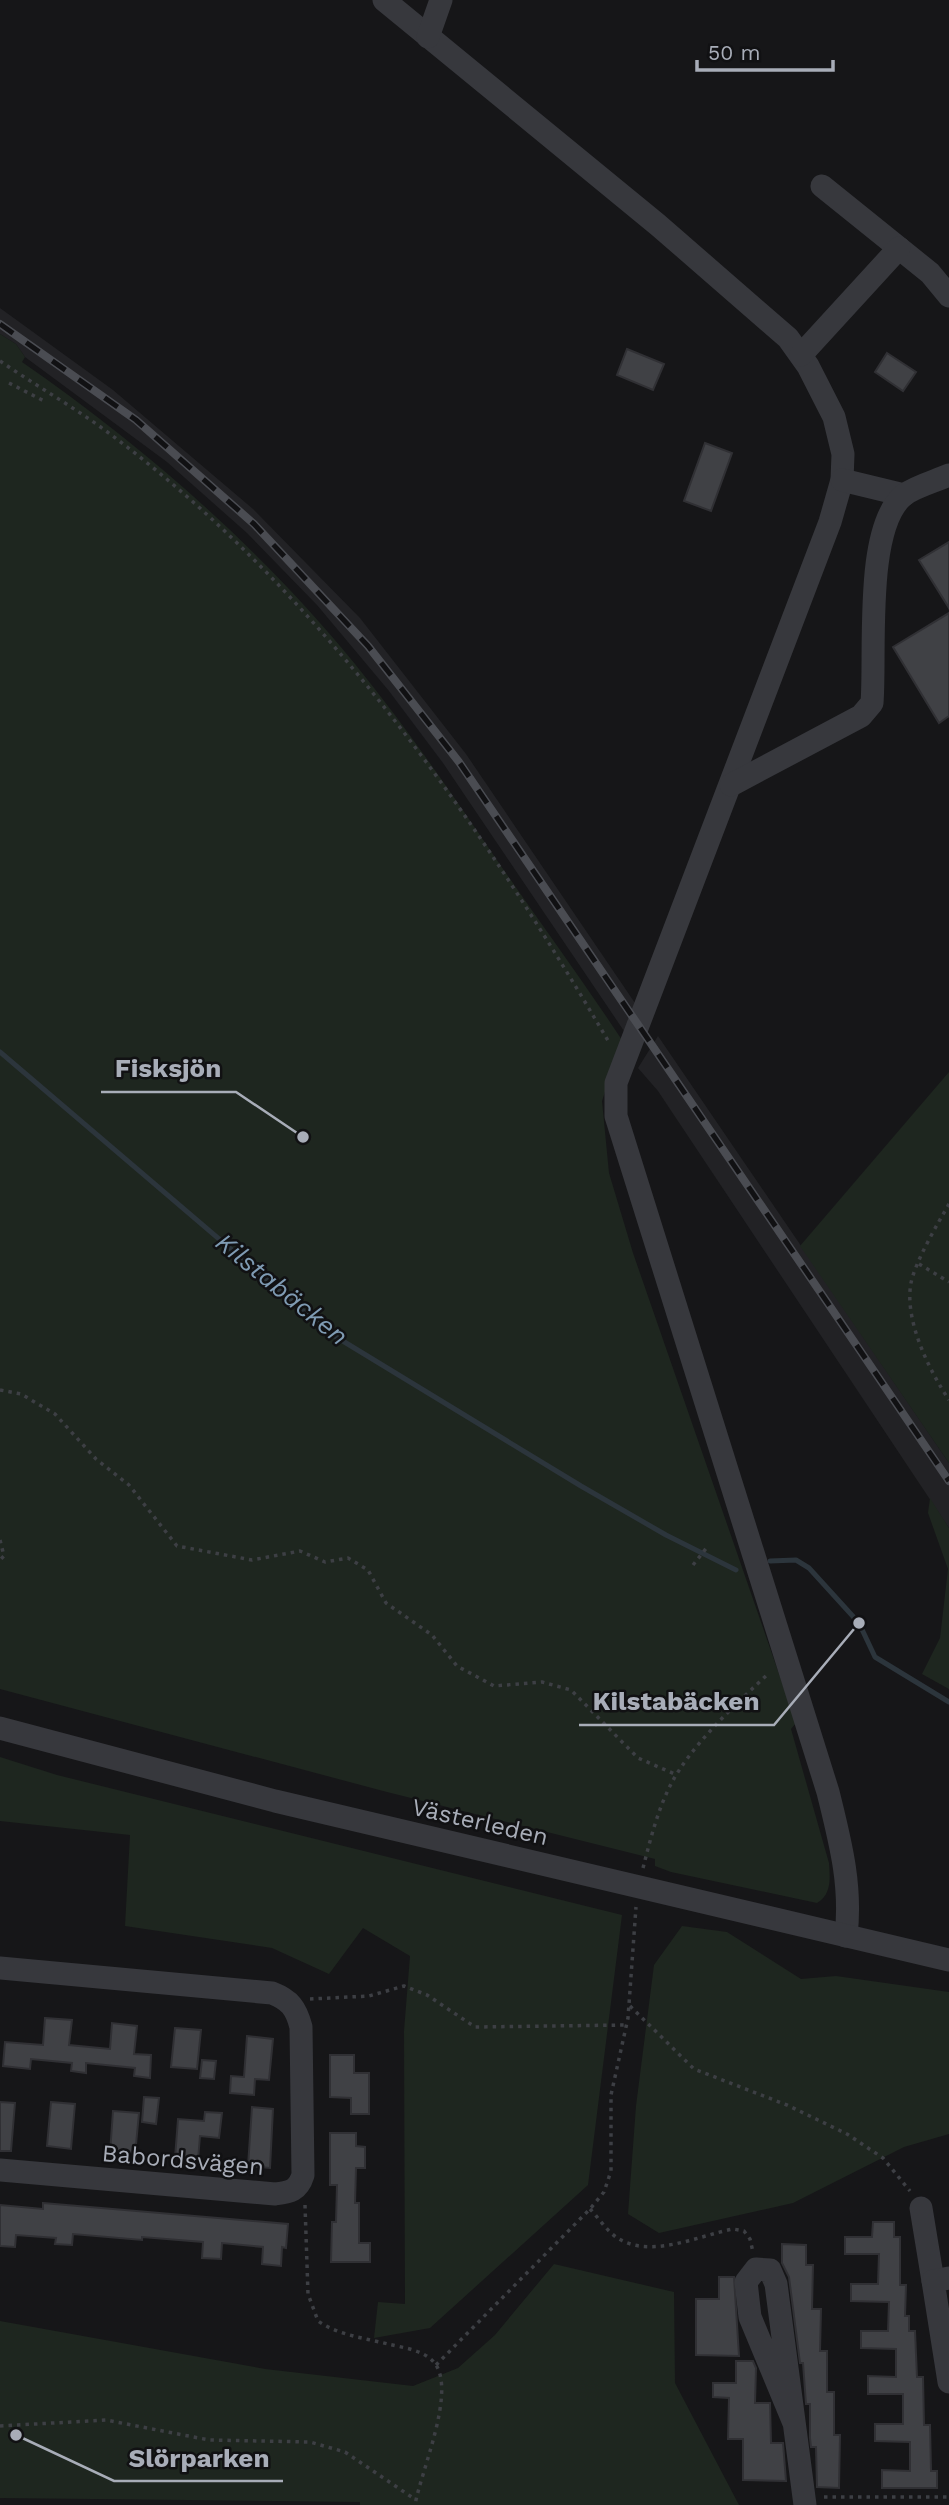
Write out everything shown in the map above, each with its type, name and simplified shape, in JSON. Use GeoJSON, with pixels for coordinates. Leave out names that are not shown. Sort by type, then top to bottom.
{"type":"FeatureCollection","features":[{"type":"Feature","properties":{"kind":"street"},"geometry":{"type":"LineString","coordinates":[[384,0],[658,225],[788,338],[801,355],[834,417],[843,454],[842,480],[830,522],[616,1083],[615,1116],[786,1657],[840,1839],[848,1897],[846,1936]]}},
{"type":"Feature","properties":{"kind":"street"},"geometry":{"type":"LineString","coordinates":[[428,37],[441,0]]}},
{"type":"Feature","properties":{"kind":"street"},"geometry":{"type":"LineString","coordinates":[[821,186],[930,273],[949,296]]}},
{"type":"Feature","properties":{"kind":"street"},"geometry":{"type":"LineString","coordinates":[[801,355],[899,248]]}},
{"type":"Feature","properties":{"kind":"street"},"geometry":{"type":"LineString","coordinates":[[730,785],[860,716],[872,704],[878,548],[887,519],[904,495],[949,475]]}},
{"type":"Feature","properties":{"kind":"street"},"geometry":{"type":"LineString","coordinates":[[842,480],[904,495]]}},
{"type":"Feature","properties":{"kind":"street","name":"Västerleden"},"geometry":{"type":"LineString","coordinates":[[0,1728],[247,1795],[949,1960]]}},
{"type":"Feature","properties":{"kind":"street"},"geometry":{"type":"LineString","coordinates":[[0,1968],[272,1993],[287,1999],[296,2011],[301,2027],[303,2175],[299,2186]]}},
{"type":"Feature","properties":{"kind":"street","name":"Babordsvägen"},"geometry":{"type":"LineString","coordinates":[[0,2170],[275,2194],[290,2192],[299,2186]]}},
{"type":"Feature","properties":{"kind":"street"},"geometry":{"type":"LineString","coordinates":[[921,2208],[941,2279],[949,2382]]}},
{"type":"Feature","properties":{"kind":"street"},"geometry":{"type":"LineString","coordinates":[[794,2423],[750,2317],[746,2282],[756,2269],[769,2270],[776,2284],[805,2501]]}},
{"type":"Feature","properties":{"kind":"path"},"geometry":{"type":"LineString","coordinates":[[0,362],[106,432],[210,519],[377,695],[457,804],[612,1046]]}},
{"type":"Feature","properties":{"kind":"path"},"geometry":{"type":"LineString","coordinates":[[9,383],[46,401]]}},
{"type":"Feature","properties":{"kind":"path"},"geometry":{"type":"LineString","coordinates":[[949,1204],[911,1283],[914,1327],[928,1364],[949,1400]]}},
{"type":"Feature","properties":{"kind":"path"},"geometry":{"type":"LineString","coordinates":[[919,1264],[949,1282]]}},
{"type":"Feature","properties":{"kind":"path"},"geometry":{"type":"LineString","coordinates":[[0,1390],[21,1394],[55,1414],[96,1459],[129,1485],[177,1546],[252,1560],[300,1551],[324,1562],[348,1558],[368,1570],[386,1603],[432,1635],[457,1666],[494,1686],[542,1682],[571,1690],[638,1758],[677,1774]]}},
{"type":"Feature","properties":{"kind":"path"},"geometry":{"type":"LineString","coordinates":[[0,1540],[4,1556],[0,1560]]}},
{"type":"Feature","properties":{"kind":"path"},"geometry":{"type":"LineString","coordinates":[[693,1565],[708,1546]]}},
{"type":"Feature","properties":{"kind":"path"},"geometry":{"type":"LineString","coordinates":[[643,1870],[653,1830],[677,1774],[741,1700],[786,1657]]}},
{"type":"Feature","properties":{"kind":"path"},"geometry":{"type":"LineString","coordinates":[[436,2365],[604,2192],[611,2171],[611,2095],[630,2006],[636,1904]]}},
{"type":"Feature","properties":{"kind":"path"},"geometry":{"type":"LineString","coordinates":[[287,1999],[344,1999],[404,1986],[427,1995],[447,2011],[475,2027],[626,2025]]}},
{"type":"Feature","properties":{"kind":"path"},"geometry":{"type":"LineString","coordinates":[[630,2006],[694,2069],[824,2121],[870,2148],[899,2174],[921,2208]]}},
{"type":"Feature","properties":{"kind":"path"},"geometry":{"type":"LineString","coordinates":[[0,2426],[106,2420],[209,2440],[310,2442],[345,2452],[415,2502],[441,2400],[441,2380],[436,2365],[414,2350],[345,2334],[318,2321],[308,2294],[306,2220],[299,2186]]}},
{"type":"Feature","properties":{"kind":"path"},"geometry":{"type":"LineString","coordinates":[[590,2208],[616,2237],[640,2248],[733,2230],[744,2231],[750,2239],[756,2269]]}},
{"type":"Feature","properties":{"kind":"path"},"geometry":{"type":"LineString","coordinates":[[805,2501],[949,2497]]}},
{"type":"Feature","properties":{"kind":"shaded area"},"geometry":{"type":"Polygon","coordinates":[[[0,308],[113,390],[253,509],[360,618],[466,754],[637,1006],[624,1031],[443,763],[389,691],[317,605],[247,533],[167,462],[25,357],[16,344],[0,334],[0,308]]]}},
{"type":"Feature","properties":{"kind":"shaded area"},"geometry":{"type":"Polygon","coordinates":[[[0,334],[16,344],[25,357],[22,362],[113,429],[199,501],[318,621],[412,738],[622,1040],[602,1101],[609,1173],[633,1253],[796,1723],[791,1729],[829,1863],[828,1890],[817,1903],[671,1872],[655,1866],[655,1859],[387,1792],[0,1689],[0,334]]]}},
{"type":"Feature","properties":{"kind":"shaded area"},"geometry":{"type":"Polygon","coordinates":[[[658,1036],[949,1463],[949,1528],[658,1091],[638,1068],[658,1036]]]}},
{"type":"Feature","properties":{"kind":"shaded area"},"geometry":{"type":"Polygon","coordinates":[[[949,1072],[949,1463],[800,1246],[949,1072]]]}},
{"type":"Feature","properties":{"kind":"shaded area"},"geometry":{"type":"Polygon","coordinates":[[[930,1498],[949,1528],[949,1689],[922,1674],[940,1638],[948,1569],[928,1513],[930,1498]]]}},
{"type":"Feature","properties":{"kind":"shaded area"},"geometry":{"type":"Polygon","coordinates":[[[0,1757],[57,1775],[622,1915],[588,2185],[430,2328],[374,2338],[378,2302],[405,2304],[404,2031],[410,1956],[363,1928],[329,1974],[272,1948],[125,1926],[130,1835],[0,1821],[0,1757]]]}},
{"type":"Feature","properties":{"kind":"shaded area"},"geometry":{"type":"Polygon","coordinates":[[[682,1926],[727,1932],[801,1979],[836,1976],[949,1992],[949,2134],[904,2147],[793,2203],[659,2233],[628,2214],[636,2106],[654,1965],[682,1926]]]}},
{"type":"Feature","properties":{"kind":"shaded area"},"geometry":{"type":"Polygon","coordinates":[[[554,2264],[674,2292],[675,2383],[739,2505],[360,2505],[360,2502],[0,2498],[0,2321],[265,2369],[413,2386],[458,2368],[495,2335],[554,2264]]]}},
{"type":"Feature","properties":{"kind":"building"},"geometry":{"type":"Polygon","coordinates":[[[627,349],[664,364],[653,390],[617,375],[627,349]]]}},
{"type":"Feature","properties":{"kind":"building"},"geometry":{"type":"Polygon","coordinates":[[[887,353],[916,372],[903,391],[875,372],[887,353]]]}},
{"type":"Feature","properties":{"kind":"building"},"geometry":{"type":"Polygon","coordinates":[[[705,443],[732,453],[711,511],[684,501],[705,443]]]}},
{"type":"Feature","properties":{"kind":"building"},"geometry":{"type":"Polygon","coordinates":[[[949,542],[949,608],[919,560],[949,542]]]}},
{"type":"Feature","properties":{"kind":"building"},"geometry":{"type":"Polygon","coordinates":[[[949,613],[949,716],[939,723],[893,647],[949,613]]]}},
{"type":"Feature","properties":{"kind":"building"},"geometry":{"type":"Polygon","coordinates":[[[45,2018],[72,2020],[69,2045],[110,2049],[112,2023],[137,2026],[134,2054],[151,2055],[150,2078],[134,2076],[135,2068],[86,2063],[86,2073],[71,2071],[72,2063],[31,2059],[30,2069],[3,2066],[5,2042],[43,2045],[45,2018]]]}},
{"type":"Feature","properties":{"kind":"building"},"geometry":{"type":"Polygon","coordinates":[[[175,2028],[201,2030],[197,2069],[171,2067],[175,2028]]]}},
{"type":"Feature","properties":{"kind":"building"},"geometry":{"type":"Polygon","coordinates":[[[247,2036],[273,2039],[269,2080],[255,2079],[254,2095],[230,2093],[231,2076],[244,2077],[247,2036]]]}},
{"type":"Feature","properties":{"kind":"building"},"geometry":{"type":"Polygon","coordinates":[[[330,2055],[354,2055],[354,2073],[369,2073],[369,2114],[351,2114],[351,2098],[330,2097],[330,2055]]]}},
{"type":"Feature","properties":{"kind":"building"},"geometry":{"type":"Polygon","coordinates":[[[202,2060],[216,2061],[214,2079],[200,2078],[202,2060]]]}},
{"type":"Feature","properties":{"kind":"building"},"geometry":{"type":"Polygon","coordinates":[[[144,2097],[159,2098],[156,2124],[142,2122],[144,2097]]]}},
{"type":"Feature","properties":{"kind":"building"},"geometry":{"type":"Polygon","coordinates":[[[0,2102],[15,2103],[11,2151],[0,2151],[0,2102]]]}},
{"type":"Feature","properties":{"kind":"building"},"geometry":{"type":"Polygon","coordinates":[[[51,2102],[75,2104],[71,2149],[47,2146],[51,2102]]]}},
{"type":"Feature","properties":{"kind":"building"},"geometry":{"type":"Polygon","coordinates":[[[252,2107],[273,2109],[270,2168],[248,2166],[252,2107]]]}},
{"type":"Feature","properties":{"kind":"building"},"geometry":{"type":"Polygon","coordinates":[[[113,2111],[139,2113],[135,2155],[110,2153],[113,2111]]]}},
{"type":"Feature","properties":{"kind":"building"},"geometry":{"type":"Polygon","coordinates":[[[205,2112],[222,2113],[219,2138],[200,2136],[198,2160],[175,2158],[178,2119],[204,2121],[205,2112]]]}},
{"type":"Feature","properties":{"kind":"building"},"geometry":{"type":"Polygon","coordinates":[[[330,2133],[356,2133],[356,2146],[365,2147],[365,2168],[356,2168],[355,2203],[359,2203],[359,2243],[370,2243],[370,2262],[331,2262],[332,2222],[336,2222],[337,2185],[330,2185],[330,2133]]]}},
{"type":"Feature","properties":{"kind":"building"},"geometry":{"type":"Polygon","coordinates":[[[43,2203],[288,2224],[286,2248],[282,2247],[281,2266],[262,2264],[263,2247],[222,2243],[221,2259],[202,2258],[203,2242],[142,2237],[142,2240],[73,2234],[72,2245],[55,2244],[56,2238],[16,2235],[15,2247],[0,2246],[0,2205],[43,2209],[43,2203]]]}},
{"type":"Feature","properties":{"kind":"building"},"geometry":{"type":"Polygon","coordinates":[[[873,2222],[894,2222],[894,2237],[900,2237],[900,2285],[906,2285],[905,2316],[909,2316],[909,2331],[915,2331],[917,2377],[923,2377],[924,2425],[930,2425],[931,2471],[937,2471],[937,2488],[882,2488],[882,2470],[910,2471],[910,2442],[875,2441],[875,2424],[903,2424],[903,2394],[868,2394],[868,2376],[896,2377],[896,2349],[861,2348],[861,2331],[888,2331],[889,2302],[851,2301],[851,2284],[878,2284],[879,2254],[845,2254],[845,2237],[872,2237],[873,2222]]]}},
{"type":"Feature","properties":{"kind":"building"},"geometry":{"type":"Polygon","coordinates":[[[782,2244],[806,2245],[806,2265],[813,2265],[812,2309],[821,2309],[820,2351],[827,2351],[827,2392],[834,2392],[834,2435],[840,2435],[839,2488],[817,2487],[816,2447],[811,2447],[810,2438],[810,2404],[806,2404],[803,2363],[800,2363],[789,2277],[782,2263],[782,2244]]]}},
{"type":"Feature","properties":{"kind":"building"},"geometry":{"type":"Polygon","coordinates":[[[719,2277],[734,2277],[739,2356],[696,2355],[696,2299],[719,2299],[719,2277]]]}},
{"type":"Feature","properties":{"kind":"building"},"geometry":{"type":"Polygon","coordinates":[[[736,2361],[753,2361],[756,2368],[755,2403],[770,2403],[771,2443],[783,2443],[786,2481],[743,2480],[743,2439],[728,2439],[729,2398],[713,2397],[713,2383],[736,2383],[736,2361]]]}},
{"type":"Feature","properties":{"kind":"waterway","name":"Kilstabäcken"},"geometry":{"type":"LineString","coordinates":[[0,1052],[328,1332],[581,1486],[666,1535],[736,1570]]}},
{"type":"Feature","properties":{"kind":"waterway","name":"Kilstabäcken"},"geometry":{"type":"LineString","coordinates":[[770,1561],[796,1560],[809,1568],[859,1623],[875,1657],[949,1702]]}},
{"type":"Feature","properties":{"kind":"railway"},"geometry":{"type":"LineString","coordinates":[[0,324],[136,420],[254,524],[368,646],[459,762],[949,1481]]}},
{"type":"Feature","properties":{"kind":"place","name":"Fisksjön"},"geometry":{"type":"Point","coordinates":[303,1137]}},
{"type":"Feature","properties":{"kind":"place","name":"Kilstabäcken"},"geometry":{"type":"Point","coordinates":[859,1623]}},
{"type":"Feature","properties":{"kind":"place","name":"Slörparken"},"geometry":{"type":"Point","coordinates":[16,2435]}}]}
